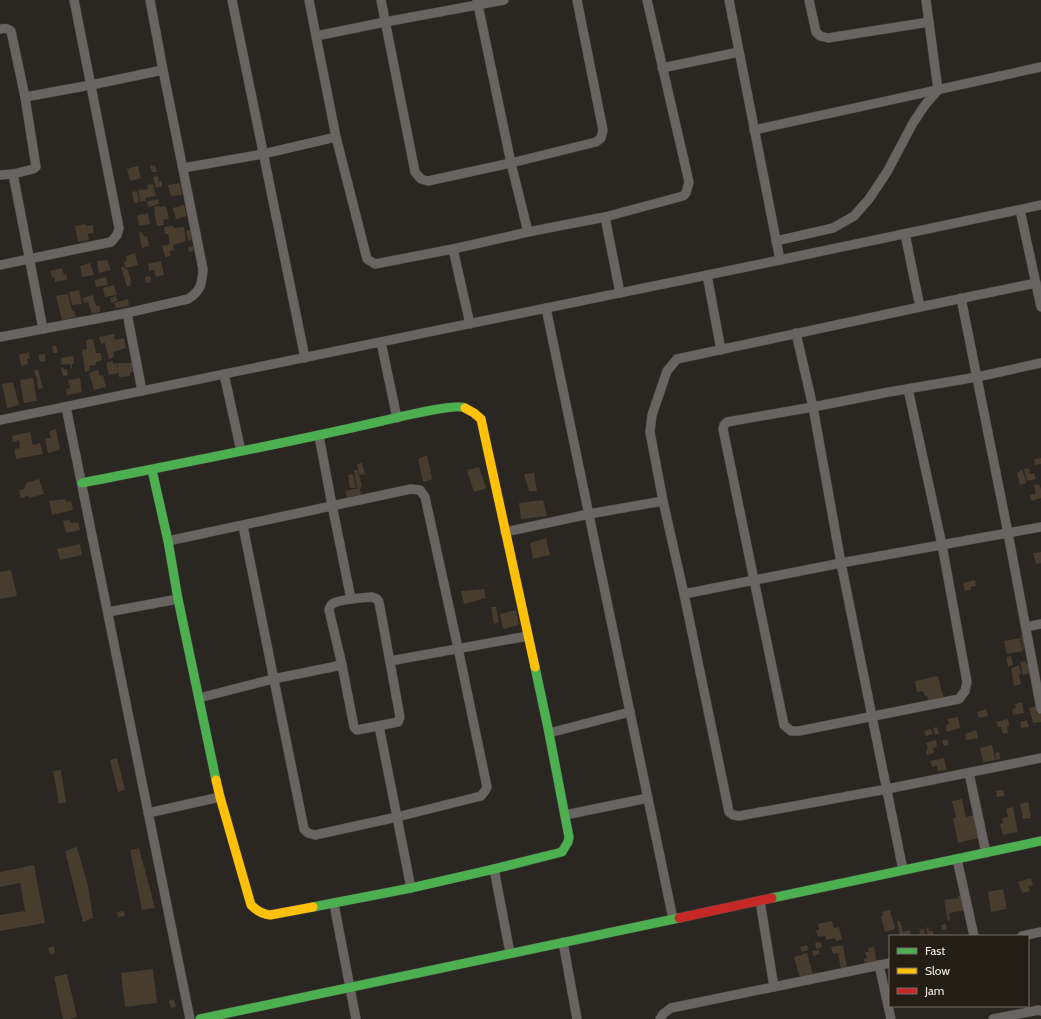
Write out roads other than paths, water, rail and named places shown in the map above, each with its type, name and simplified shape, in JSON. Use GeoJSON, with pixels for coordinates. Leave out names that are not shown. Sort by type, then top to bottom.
{"type":"FeatureCollection","features":[{"type":"Feature","properties":{"kind":"street"},"geometry":{"type":"LineString","coordinates":[[0,265],[111,242],[117,235],[119,228],[74,0]]}},
{"type":"Feature","properties":{"kind":"street"},"geometry":{"type":"LineString","coordinates":[[0,337],[127,313],[188,299],[199,289],[203,269],[150,0]]}},
{"type":"Feature","properties":{"kind":"street"},"geometry":{"type":"LineString","coordinates":[[232,0],[305,358]]}},
{"type":"Feature","properties":{"kind":"street"},"geometry":{"type":"LineString","coordinates":[[309,0],[336,137],[367,259],[371,263],[375,264],[605,217],[682,196],[689,187],[689,182],[646,0]]}},
{"type":"Feature","properties":{"kind":"street"},"geometry":{"type":"LineString","coordinates":[[381,0],[415,172],[421,179],[428,180],[511,163],[596,142],[601,138],[603,130],[577,0]]}},
{"type":"Feature","properties":{"kind":"street"},"geometry":{"type":"LineString","coordinates":[[316,36],[478,2],[504,0]]}},
{"type":"Feature","properties":{"kind":"street"},"geometry":{"type":"LineString","coordinates":[[729,0],[780,260]]}},
{"type":"Feature","properties":{"kind":"street"},"geometry":{"type":"LineString","coordinates":[[809,0],[816,32],[820,36],[828,38],[930,22]]}},
{"type":"Feature","properties":{"kind":"street"},"geometry":{"type":"LineString","coordinates":[[776,241],[833,228],[854,216],[869,200],[887,172],[913,123],[925,105],[938,90],[926,0]]}},
{"type":"Feature","properties":{"kind":"street"},"geometry":{"type":"LineString","coordinates":[[478,2],[511,163],[528,232]]}},
{"type":"Feature","properties":{"kind":"street"},"geometry":{"type":"LineString","coordinates":[[0,29],[5,28],[11,31],[25,97],[36,167],[13,174],[0,175]]}},
{"type":"Feature","properties":{"kind":"street"},"geometry":{"type":"LineString","coordinates":[[662,68],[739,52]]}},
{"type":"Feature","properties":{"kind":"street"},"geometry":{"type":"LineString","coordinates":[[754,130],[1041,67]]}},
{"type":"Feature","properties":{"kind":"street"},"geometry":{"type":"LineString","coordinates":[[25,97],[163,70]]}},
{"type":"Feature","properties":{"kind":"street"},"geometry":{"type":"LineString","coordinates":[[183,168],[263,154],[336,137]]}},
{"type":"Feature","properties":{"kind":"street"},"geometry":{"type":"LineString","coordinates":[[13,174],[43,329]]}},
{"type":"Feature","properties":{"kind":"street"},"geometry":{"type":"LineString","coordinates":[[0,420],[1041,205]]}},
{"type":"Feature","properties":{"kind":"street"},"geometry":{"type":"LineString","coordinates":[[1020,210],[1041,307]]}},
{"type":"Feature","properties":{"kind":"street"},"geometry":{"type":"LineString","coordinates":[[605,217],[620,293]]}},
{"type":"Feature","properties":{"kind":"street"},"geometry":{"type":"LineString","coordinates":[[905,234],[920,306]]}},
{"type":"Feature","properties":{"kind":"street"},"geometry":{"type":"LineString","coordinates":[[453,249],[470,324]]}},
{"type":"Feature","properties":{"kind":"street"},"geometry":{"type":"LineString","coordinates":[[707,275],[721,350]]}},
{"type":"Feature","properties":{"kind":"street"},"geometry":{"type":"LineString","coordinates":[[1036,283],[920,306],[677,359],[668,371],[652,416],[650,432],[663,501],[684,594],[729,812],[739,816],[887,789],[1041,758]]}},
{"type":"Feature","properties":{"kind":"street"},"geometry":{"type":"LineString","coordinates":[[961,298],[1008,533],[1041,709]]}},
{"type":"Feature","properties":{"kind":"street"},"geometry":{"type":"LineString","coordinates":[[546,308],[673,919]]}},
{"type":"Feature","properties":{"kind":"street"},"geometry":{"type":"LineString","coordinates":[[127,313],[142,391]]}},
{"type":"Feature","properties":{"kind":"street"},"geometry":{"type":"LineString","coordinates":[[796,333],[813,407],[841,563],[903,870]]}},
{"type":"Feature","properties":{"kind":"street"},"geometry":{"type":"LineString","coordinates":[[381,342],[397,418]]}},
{"type":"Feature","properties":{"kind":"street"},"geometry":{"type":"LineString","coordinates":[[908,388],[942,545],[967,682],[965,691],[959,699],[799,731],[791,731],[784,725],[723,428],[724,425],[728,422],[908,388],[977,377],[1041,364]]}},
{"type":"Feature","properties":{"kind":"street"},"geometry":{"type":"LineString","coordinates":[[224,374],[241,451]]}},
{"type":"Feature","properties":{"kind":"street"},"geometry":{"type":"LineString","coordinates":[[66,407],[190,1019]]}},
{"type":"Feature","properties":{"kind":"street"},"geometry":{"type":"LineString","coordinates":[[82,483],[319,436],[452,407],[463,407],[474,413],[481,419],[549,733],[569,837],[568,842],[562,852],[411,888],[274,916],[264,915],[256,910],[251,905],[220,797],[178,599],[168,541],[152,470]]}},
{"type":"Feature","properties":{"kind":"street"},"geometry":{"type":"LineString","coordinates":[[319,436],[351,599]]}},
{"type":"Feature","properties":{"kind":"street"},"geometry":{"type":"LineString","coordinates":[[168,541],[411,489],[420,490],[425,497],[487,787],[481,796],[398,817],[315,835],[308,833],[304,829],[243,526]]}},
{"type":"Feature","properties":{"kind":"street"},"geometry":{"type":"LineString","coordinates":[[505,532],[589,514],[663,501]]}},
{"type":"Feature","properties":{"kind":"street"},"geometry":{"type":"LineString","coordinates":[[684,594],[841,563],[1041,527]]}},
{"type":"Feature","properties":{"kind":"street"},"geometry":{"type":"LineString","coordinates":[[372,598],[377,599],[379,602],[400,717],[398,722],[357,730],[354,727],[342,665],[329,610],[330,606],[333,604],[351,599],[372,598]]}},
{"type":"Feature","properties":{"kind":"street"},"geometry":{"type":"LineString","coordinates":[[108,612],[178,599]]}},
{"type":"Feature","properties":{"kind":"street"},"geometry":{"type":"LineString","coordinates":[[1026,627],[1041,624]]}},
{"type":"Feature","properties":{"kind":"street"},"geometry":{"type":"LineString","coordinates":[[390,661],[528,636]]}},
{"type":"Feature","properties":{"kind":"street"},"geometry":{"type":"LineString","coordinates":[[199,698],[342,665]]}},
{"type":"Feature","properties":{"kind":"street"},"geometry":{"type":"LineString","coordinates":[[549,733],[630,712]]}},
{"type":"Feature","properties":{"kind":"street"},"geometry":{"type":"LineString","coordinates":[[379,726],[411,888]]}},
{"type":"Feature","properties":{"kind":"street"},"geometry":{"type":"LineString","coordinates":[[969,773],[986,853]]}},
{"type":"Feature","properties":{"kind":"street"},"geometry":{"type":"LineString","coordinates":[[148,813],[220,797]]}},
{"type":"Feature","properties":{"kind":"street"},"geometry":{"type":"LineString","coordinates":[[565,815],[648,798]]}},
{"type":"Feature","properties":{"kind":"street"},"geometry":{"type":"LineString","coordinates":[[200,1019],[1041,841]]}},
{"type":"Feature","properties":{"kind":"street"},"geometry":{"type":"LineString","coordinates":[[957,859],[974,935]]}},
{"type":"Feature","properties":{"kind":"street"},"geometry":{"type":"LineString","coordinates":[[494,869],[510,954]]}},
{"type":"Feature","properties":{"kind":"street"},"geometry":{"type":"LineString","coordinates":[[760,901],[774,987]]}},
{"type":"Feature","properties":{"kind":"street"},"geometry":{"type":"LineString","coordinates":[[334,904],[356,1019]]}},
{"type":"Feature","properties":{"kind":"street"},"geometry":{"type":"LineString","coordinates":[[1027,935],[1041,932]]}},
{"type":"Feature","properties":{"kind":"street"},"geometry":{"type":"LineString","coordinates":[[563,942],[576,1019]]}},
{"type":"Feature","properties":{"kind":"street"},"geometry":{"type":"LineString","coordinates":[[660,1019],[662,1014],[671,1008],[889,963]]}},
{"type":"Feature","properties":{"kind":"street"},"geometry":{"type":"LineString","coordinates":[[879,965],[891,1019]]}},
{"type":"Feature","properties":{"kind":"street"},"geometry":{"type":"LineString","coordinates":[[993,1019],[1006,1018],[1039,1010],[1041,1011]]}}]}
